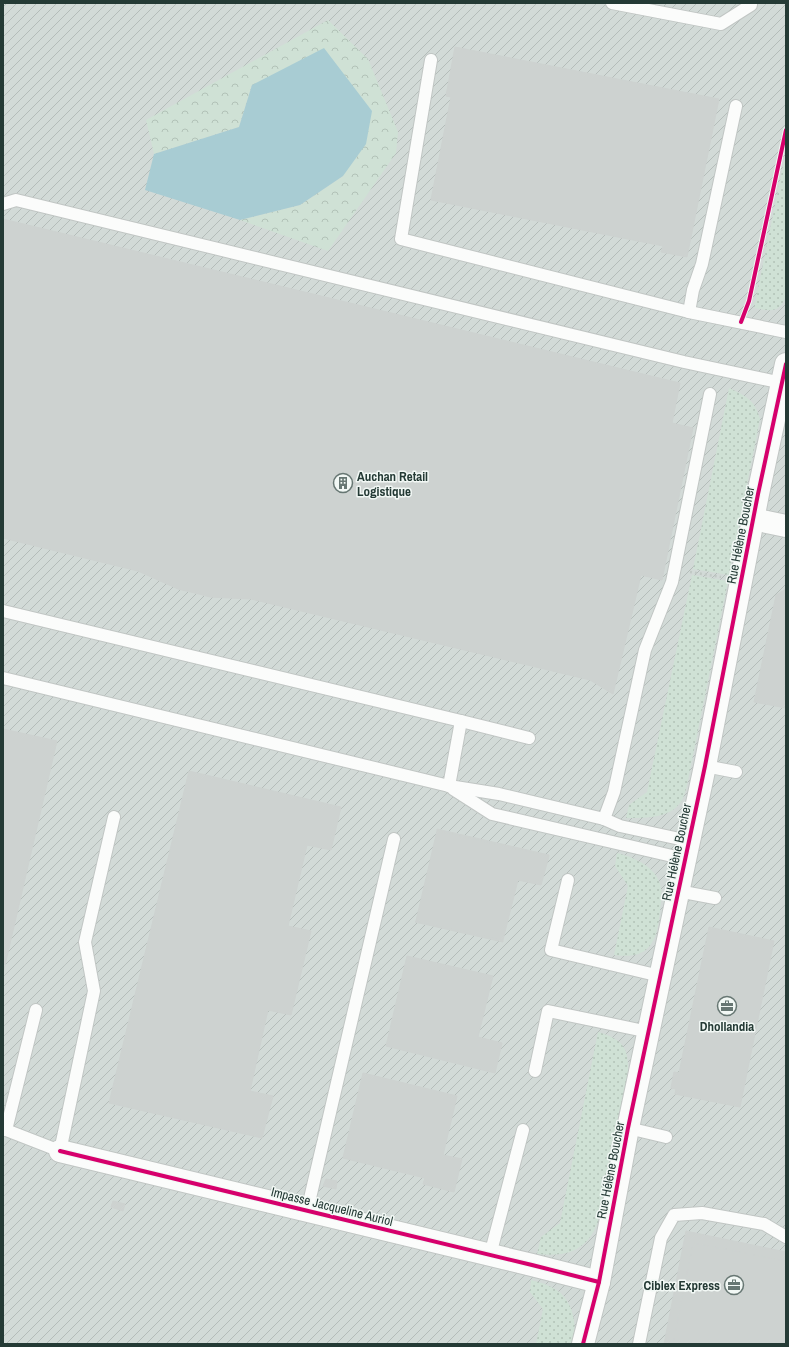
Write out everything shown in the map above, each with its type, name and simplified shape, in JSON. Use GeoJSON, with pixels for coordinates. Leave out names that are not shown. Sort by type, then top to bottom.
{"type":"FeatureCollection","features":[{"type":"Feature","properties":{"kind":"street","name":"Rue Hélène Boucher"},"geometry":{"type":"LineString","coordinates":[[583,1344],[599,1282],[628,1128],[705,766],[753,519],[783,387]]}},
{"type":"Feature","properties":{"kind":"street"},"geometry":{"type":"LineString","coordinates":[[753,519],[786,526]]}},
{"type":"Feature","properties":{"kind":"street","name":"Impasse Jacqueline Auriol"},"geometry":{"type":"LineString","coordinates":[[60,1151],[599,1282]]}},
{"type":"Feature","properties":{"kind":"lane"},"geometry":{"type":"LineString","coordinates":[[612,3],[721,24],[751,3]]}},
{"type":"Feature","properties":{"kind":"lane"},"geometry":{"type":"LineString","coordinates":[[432,60],[400,239],[689,312],[786,332]]}},
{"type":"Feature","properties":{"kind":"lane"},"geometry":{"type":"LineString","coordinates":[[689,312],[693,290],[702,264],[736,106]]}},
{"type":"Feature","properties":{"kind":"lane"},"geometry":{"type":"LineString","coordinates":[[3,204],[16,200],[783,387]]}},
{"type":"Feature","properties":{"kind":"lane"},"geometry":{"type":"LineString","coordinates":[[604,819],[614,792],[645,650],[672,582],[710,394]]}},
{"type":"Feature","properties":{"kind":"lane"},"geometry":{"type":"LineString","coordinates":[[3,611],[462,720],[530,738]]}},
{"type":"Feature","properties":{"kind":"lane"},"geometry":{"type":"LineString","coordinates":[[3,678],[449,786],[499,794],[604,819],[687,850]]}},
{"type":"Feature","properties":{"kind":"lane"},"geometry":{"type":"LineString","coordinates":[[449,786],[462,720]]}},
{"type":"Feature","properties":{"kind":"lane"},"geometry":{"type":"LineString","coordinates":[[705,766],[736,772]]}},
{"type":"Feature","properties":{"kind":"lane"},"geometry":{"type":"LineString","coordinates":[[449,786],[492,814],[687,850]]}},
{"type":"Feature","properties":{"kind":"lane"},"geometry":{"type":"LineString","coordinates":[[36,1010],[5,1130],[60,1151],[94,991],[85,942],[114,817]]}},
{"type":"Feature","properties":{"kind":"lane"},"geometry":{"type":"LineString","coordinates":[[306,1210],[394,838]]}},
{"type":"Feature","properties":{"kind":"lane"},"geometry":{"type":"LineString","coordinates":[[568,880],[551,950],[660,976]]}},
{"type":"Feature","properties":{"kind":"lane"},"geometry":{"type":"LineString","coordinates":[[678,891],[715,898]]}},
{"type":"Feature","properties":{"kind":"lane"},"geometry":{"type":"LineString","coordinates":[[535,1071],[548,1011],[649,1032]]}},
{"type":"Feature","properties":{"kind":"lane"},"geometry":{"type":"LineString","coordinates":[[628,1128],[666,1137]]}},
{"type":"Feature","properties":{"kind":"lane"},"geometry":{"type":"LineString","coordinates":[[490,1255],[523,1130]]}},
{"type":"Feature","properties":{"kind":"lane"},"geometry":{"type":"LineString","coordinates":[[639,1344],[661,1238],[674,1215],[702,1213],[764,1224],[786,1237]]}},
{"type":"Feature","properties":{"kind":"path"},"geometry":{"type":"LineString","coordinates":[[690,572],[728,578]]}},
{"type":"Feature","properties":{"kind":"shaded area"},"geometry":{"type":"Polygon","coordinates":[[[3,3],[786,3],[786,1344],[3,1344],[3,3]]]}},
{"type":"Feature","properties":{"kind":"green space"},"geometry":{"type":"Polygon","coordinates":[[[328,20],[368,59],[398,132],[396,153],[328,251],[240,220],[300,205],[343,176],[252,85],[239,127],[154,154],[146,120],[328,20]]]}},
{"type":"Feature","properties":{"kind":"green space"},"geometry":{"type":"Polygon","coordinates":[[[786,151],[786,295],[784,301],[778,308],[774,310],[765,310],[754,308],[786,151]]]}},
{"type":"Feature","properties":{"kind":"green space"},"geometry":{"type":"Polygon","coordinates":[[[729,388],[749,399],[755,407],[760,419],[729,575],[693,569],[729,388]]]}},
{"type":"Feature","properties":{"kind":"green space"},"geometry":{"type":"Polygon","coordinates":[[[692,575],[728,581],[687,785],[683,798],[678,805],[666,814],[642,818],[626,818],[629,805],[647,792],[692,575]]]}},
{"type":"Feature","properties":{"kind":"green space"},"geometry":{"type":"Polygon","coordinates":[[[617,853],[635,859],[647,866],[656,875],[661,888],[659,922],[656,932],[649,947],[636,955],[614,955],[628,886],[615,866],[617,853]]]}},
{"type":"Feature","properties":{"kind":"green space"},"geometry":{"type":"Polygon","coordinates":[[[598,1032],[620,1042],[624,1047],[628,1059],[628,1076],[599,1219],[589,1238],[576,1250],[558,1254],[537,1254],[541,1237],[560,1223],[598,1032]]]}},
{"type":"Feature","properties":{"kind":"green space"},"geometry":{"type":"Polygon","coordinates":[[[531,1280],[545,1284],[557,1290],[568,1303],[574,1318],[575,1327],[573,1344],[536,1344],[543,1309],[530,1292],[531,1280]]]}},
{"type":"Feature","properties":{"kind":"water"},"geometry":{"type":"Polygon","coordinates":[[[324,48],[372,111],[366,144],[343,176],[300,205],[240,220],[145,190],[154,154],[239,127],[252,85],[324,48]]]}},
{"type":"Feature","properties":{"kind":"building"},"geometry":{"type":"Polygon","coordinates":[[[455,47],[719,99],[687,257],[661,252],[663,246],[431,200],[451,97],[446,96],[455,47]]]}},
{"type":"Feature","properties":{"kind":"building","name":"Auchan Retail Logistique"},"geometry":{"type":"Polygon","coordinates":[[[3,219],[680,383],[672,423],[693,428],[662,580],[641,575],[613,694],[590,680],[251,599],[210,597],[178,589],[138,571],[3,538],[3,219]]]}},
{"type":"Feature","properties":{"kind":"building"},"geometry":{"type":"Polygon","coordinates":[[[786,589],[786,708],[754,702],[776,595],[786,589]]]}},
{"type":"Feature","properties":{"kind":"building"},"geometry":{"type":"Polygon","coordinates":[[[3,729],[57,741],[3,974],[3,729]]]}},
{"type":"Feature","properties":{"kind":"building"},"geometry":{"type":"Polygon","coordinates":[[[189,771],[341,807],[331,850],[307,845],[288,926],[311,931],[291,1015],[268,1010],[250,1091],[273,1096],[262,1138],[109,1103],[189,771]]]}},
{"type":"Feature","properties":{"kind":"building"},"geometry":{"type":"Polygon","coordinates":[[[437,829],[549,855],[549,856],[437,831],[437,829]]]}},
{"type":"Feature","properties":{"kind":"building"},"geometry":{"type":"Polygon","coordinates":[[[437,831],[549,856],[541,885],[518,880],[503,940],[416,921],[437,831]]]}},
{"type":"Feature","properties":{"kind":"building"},"geometry":{"type":"Polygon","coordinates":[[[415,922],[503,940],[503,942],[415,922]]]}},
{"type":"Feature","properties":{"kind":"building","name":"Dhollandia"},"geometry":{"type":"Polygon","coordinates":[[[709,927],[774,941],[740,1107],[675,1094],[676,1089],[671,1088],[674,1072],[679,1073],[709,927]]]}},
{"type":"Feature","properties":{"kind":"building"},"geometry":{"type":"Polygon","coordinates":[[[407,956],[493,976],[478,1037],[502,1043],[495,1073],[386,1046],[407,956]]]}},
{"type":"Feature","properties":{"kind":"building"},"geometry":{"type":"Polygon","coordinates":[[[363,1073],[457,1096],[443,1155],[462,1159],[454,1192],[423,1184],[425,1178],[343,1158],[363,1073]]]}},
{"type":"Feature","properties":{"kind":"building"},"geometry":{"type":"Polygon","coordinates":[[[326,1179],[337,1181],[336,1189],[323,1186],[326,1179]]]}},
{"type":"Feature","properties":{"kind":"building"},"geometry":{"type":"Polygon","coordinates":[[[113,1201],[125,1204],[123,1211],[111,1207],[113,1201]]]}},
{"type":"Feature","properties":{"kind":"building"},"geometry":{"type":"Polygon","coordinates":[[[686,1231],[786,1252],[786,1261],[693,1243],[673,1344],[664,1344],[686,1231]]]}},
{"type":"Feature","properties":{"kind":"building","name":"Ciblex Express"},"geometry":{"type":"Polygon","coordinates":[[[693,1243],[786,1261],[786,1271],[780,1300],[786,1301],[786,1344],[673,1344],[693,1243]]]}},
{"type":"Feature","properties":{"kind":"building"},"geometry":{"type":"Polygon","coordinates":[[[786,1271],[786,1301],[780,1300],[786,1271]]]}},
{"type":"Feature","properties":{"kind":"cycle path"},"geometry":{"type":"LineString","coordinates":[[741,322],[749,301],[786,130]]}},
{"type":"Feature","properties":{"kind":"cycle path"},"geometry":{"type":"LineString","coordinates":[[583,1344],[599,1282],[628,1128],[705,766],[758,494],[786,364]]}},
{"type":"Feature","properties":{"kind":"cycle path"},"geometry":{"type":"LineString","coordinates":[[60,1151],[599,1282]]}},
{"type":"Feature","properties":{"kind":"place","name":"Auchan Retail Logistique"},"geometry":{"type":"Point","coordinates":[343,483]}},
{"type":"Feature","properties":{"kind":"place","name":"Dhollandia"},"geometry":{"type":"Point","coordinates":[727,1006]}},
{"type":"Feature","properties":{"kind":"place","name":"Ciblex Express"},"geometry":{"type":"Point","coordinates":[734,1285]}}]}
